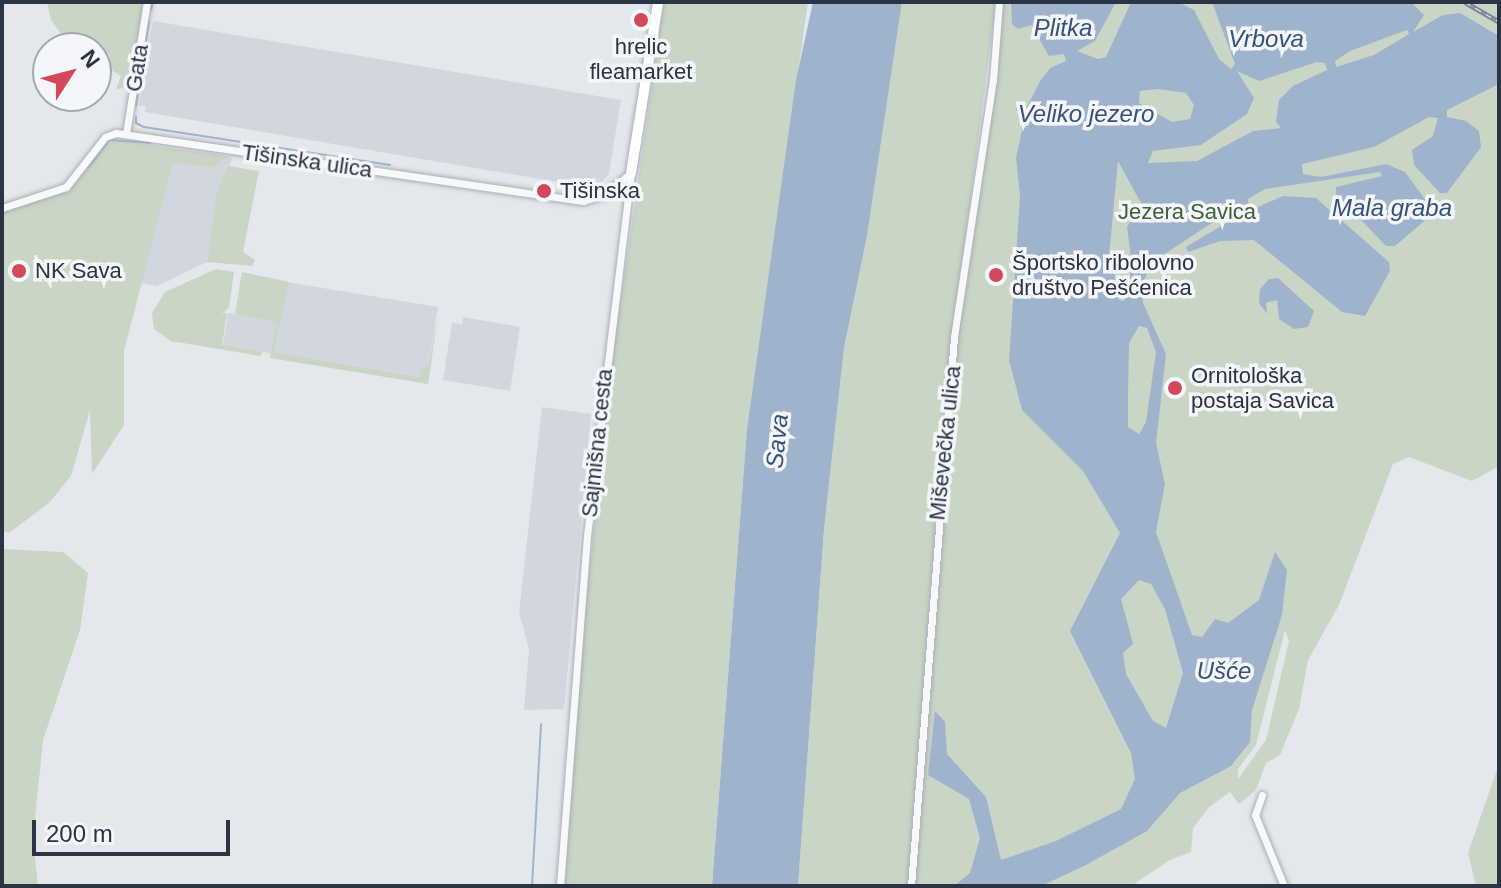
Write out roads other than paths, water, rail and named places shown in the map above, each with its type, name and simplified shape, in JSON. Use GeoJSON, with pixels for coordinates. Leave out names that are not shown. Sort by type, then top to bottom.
{"type":"FeatureCollection","features":[{"type":"Feature","properties":{"kind":"street","name":"Gata"},"geometry":{"type":"LineString","coordinates":[[126,134],[147,2]]}},
{"type":"Feature","properties":{"kind":"street","name":"Sajmišna cesta"},"geometry":{"type":"LineString","coordinates":[[560,886],[588,522],[631,173],[658,2]]}},
{"type":"Feature","properties":{"kind":"street","name":"Miševečka ulica"},"geometry":{"type":"LineString","coordinates":[[911,886],[954,337],[993,80],[999,2]]}},
{"type":"Feature","properties":{"kind":"street","name":"Tišinska ulica"},"geometry":{"type":"LineString","coordinates":[[126,134],[583,201],[604,194],[631,173]]}},
{"type":"Feature","properties":{"kind":"street"},"geometry":{"type":"LineString","coordinates":[[2,208],[66,187],[105,137],[126,134]]}},
{"type":"Feature","properties":{"kind":"street"},"geometry":{"type":"LineString","coordinates":[[1262,795],[1255,815],[1284,886]]}},
{"type":"Feature","properties":{"kind":"water","name":"Sava"},"geometry":{"type":"Polygon","coordinates":[[[813,2],[902,2],[867,236],[844,348],[824,529],[798,886],[712,886],[747,429],[796,80],[813,2]]]}},
{"type":"Feature","properties":{"kind":"water"},"geometry":{"type":"Polygon","coordinates":[[[1011,2],[1116,2],[1095,41],[1077,51],[1098,59],[1106,57],[1131,2],[1178,2],[1194,10],[1219,59],[1231,69],[1235,64],[1212,2],[1411,2],[1424,15],[1413,32],[1443,15],[1460,13],[1499,36],[1499,84],[1447,110],[1447,117],[1466,121],[1479,131],[1481,147],[1447,193],[1440,193],[1414,165],[1412,150],[1433,136],[1438,118],[1429,117],[1374,147],[1302,164],[1303,174],[1321,177],[1386,164],[1405,172],[1429,205],[1429,217],[1395,246],[1386,246],[1336,194],[1336,187],[1382,176],[1380,172],[1265,189],[1248,199],[1249,211],[1283,196],[1316,198],[1389,262],[1390,271],[1365,316],[1342,312],[1254,240],[1220,241],[1188,252],[1186,247],[1241,214],[1239,205],[1154,261],[1142,284],[1143,303],[1166,354],[1156,443],[1165,484],[1156,532],[1192,635],[1202,637],[1215,619],[1228,623],[1259,600],[1275,552],[1287,570],[1282,615],[1252,710],[1250,742],[1231,766],[1180,793],[1147,831],[1084,866],[1041,886],[954,886],[970,873],[980,838],[969,799],[928,775],[935,711],[945,722],[947,754],[986,797],[1001,860],[1056,841],[1121,809],[1135,779],[1131,753],[1070,631],[1120,533],[1083,471],[1022,410],[1009,360],[1020,196],[1016,158],[1027,107],[1040,81],[1050,68],[1066,61],[1064,54],[1049,56],[1031,25],[1018,29],[1012,24],[1011,2]],[[1407,30],[1350,51],[1335,61],[1336,67],[1374,55],[1409,34],[1407,30]],[[1317,62],[1259,81],[1237,71],[1254,98],[1247,114],[1201,145],[1153,151],[1148,163],[1197,161],[1253,131],[1281,128],[1276,122],[1279,100],[1293,86],[1327,70],[1325,63],[1317,62]],[[1158,89],[1140,91],[1139,103],[1172,122],[1190,119],[1194,105],[1186,93],[1158,89]],[[1118,161],[1108,267],[1119,280],[1119,300],[1124,301],[1132,266],[1127,227],[1142,205],[1118,161]],[[1139,326],[1129,343],[1128,427],[1139,434],[1146,422],[1156,352],[1147,328],[1139,326]],[[1139,580],[1121,599],[1133,644],[1123,653],[1126,674],[1153,721],[1166,728],[1183,673],[1165,609],[1151,584],[1139,580]]]}},
{"type":"Feature","properties":{"kind":"water"},"geometry":{"type":"Polygon","coordinates":[[[1278,278],[1314,311],[1308,327],[1294,329],[1279,319],[1277,300],[1266,303],[1267,314],[1259,303],[1260,289],[1269,279],[1278,278]]]}},
{"type":"Feature","properties":{"kind":"waterway"},"geometry":{"type":"LineString","coordinates":[[151,10],[153,2]]}},
{"type":"Feature","properties":{"kind":"waterway"},"geometry":{"type":"LineString","coordinates":[[143,58],[149,21]]}},
{"type":"Feature","properties":{"kind":"waterway"},"geometry":{"type":"LineString","coordinates":[[136,106],[141,69]]}},
{"type":"Feature","properties":{"kind":"waterway"},"geometry":{"type":"LineString","coordinates":[[136,117],[136,123],[144,127],[390,165]]}},
{"type":"Feature","properties":{"kind":"waterway"},"geometry":{"type":"LineString","coordinates":[[88,168],[110,140],[150,143]]}},
{"type":"Feature","properties":{"kind":"waterway"},"geometry":{"type":"LineString","coordinates":[[532,886],[541,724]]}},
{"type":"Feature","properties":{"kind":"railway"},"geometry":{"type":"LineString","coordinates":[[1465,2],[1499,22]]}},
{"type":"Feature","properties":{"kind":"place","name":"hrelic fleamarket"},"geometry":{"type":"Point","coordinates":[641,20]}},
{"type":"Feature","properties":{"kind":"place","name":"Tišinska"},"geometry":{"type":"Point","coordinates":[544,191]}},
{"type":"Feature","properties":{"kind":"place","name":"NK Sava"},"geometry":{"type":"Point","coordinates":[19,271]}},
{"type":"Feature","properties":{"kind":"place","name":"Športsko ribolovno društvo Pešćenica"},"geometry":{"type":"Point","coordinates":[996,275]}},
{"type":"Feature","properties":{"kind":"place","name":"Ornitološka postaja Savica"},"geometry":{"type":"Point","coordinates":[1175,388]}},
{"type":"Feature","properties":{"kind":"water label","name":"Plitka"},"geometry":{"type":"Point","coordinates":[1063,28]}},
{"type":"Feature","properties":{"kind":"water label","name":"Vrbova"},"geometry":{"type":"Point","coordinates":[1266,39]}},
{"type":"Feature","properties":{"kind":"water label","name":"Veliko jezero"},"geometry":{"type":"Point","coordinates":[1086,114]}},
{"type":"Feature","properties":{"kind":"water label","name":"Mala graba"},"geometry":{"type":"Point","coordinates":[1392,208]}},
{"type":"Feature","properties":{"kind":"water label","name":"Ušće"},"geometry":{"type":"Point","coordinates":[1224,671]}},
{"type":"Feature","properties":{"kind":"park label","name":"Jezera Savica"},"geometry":{"type":"Point","coordinates":[1187,212]}}]}
